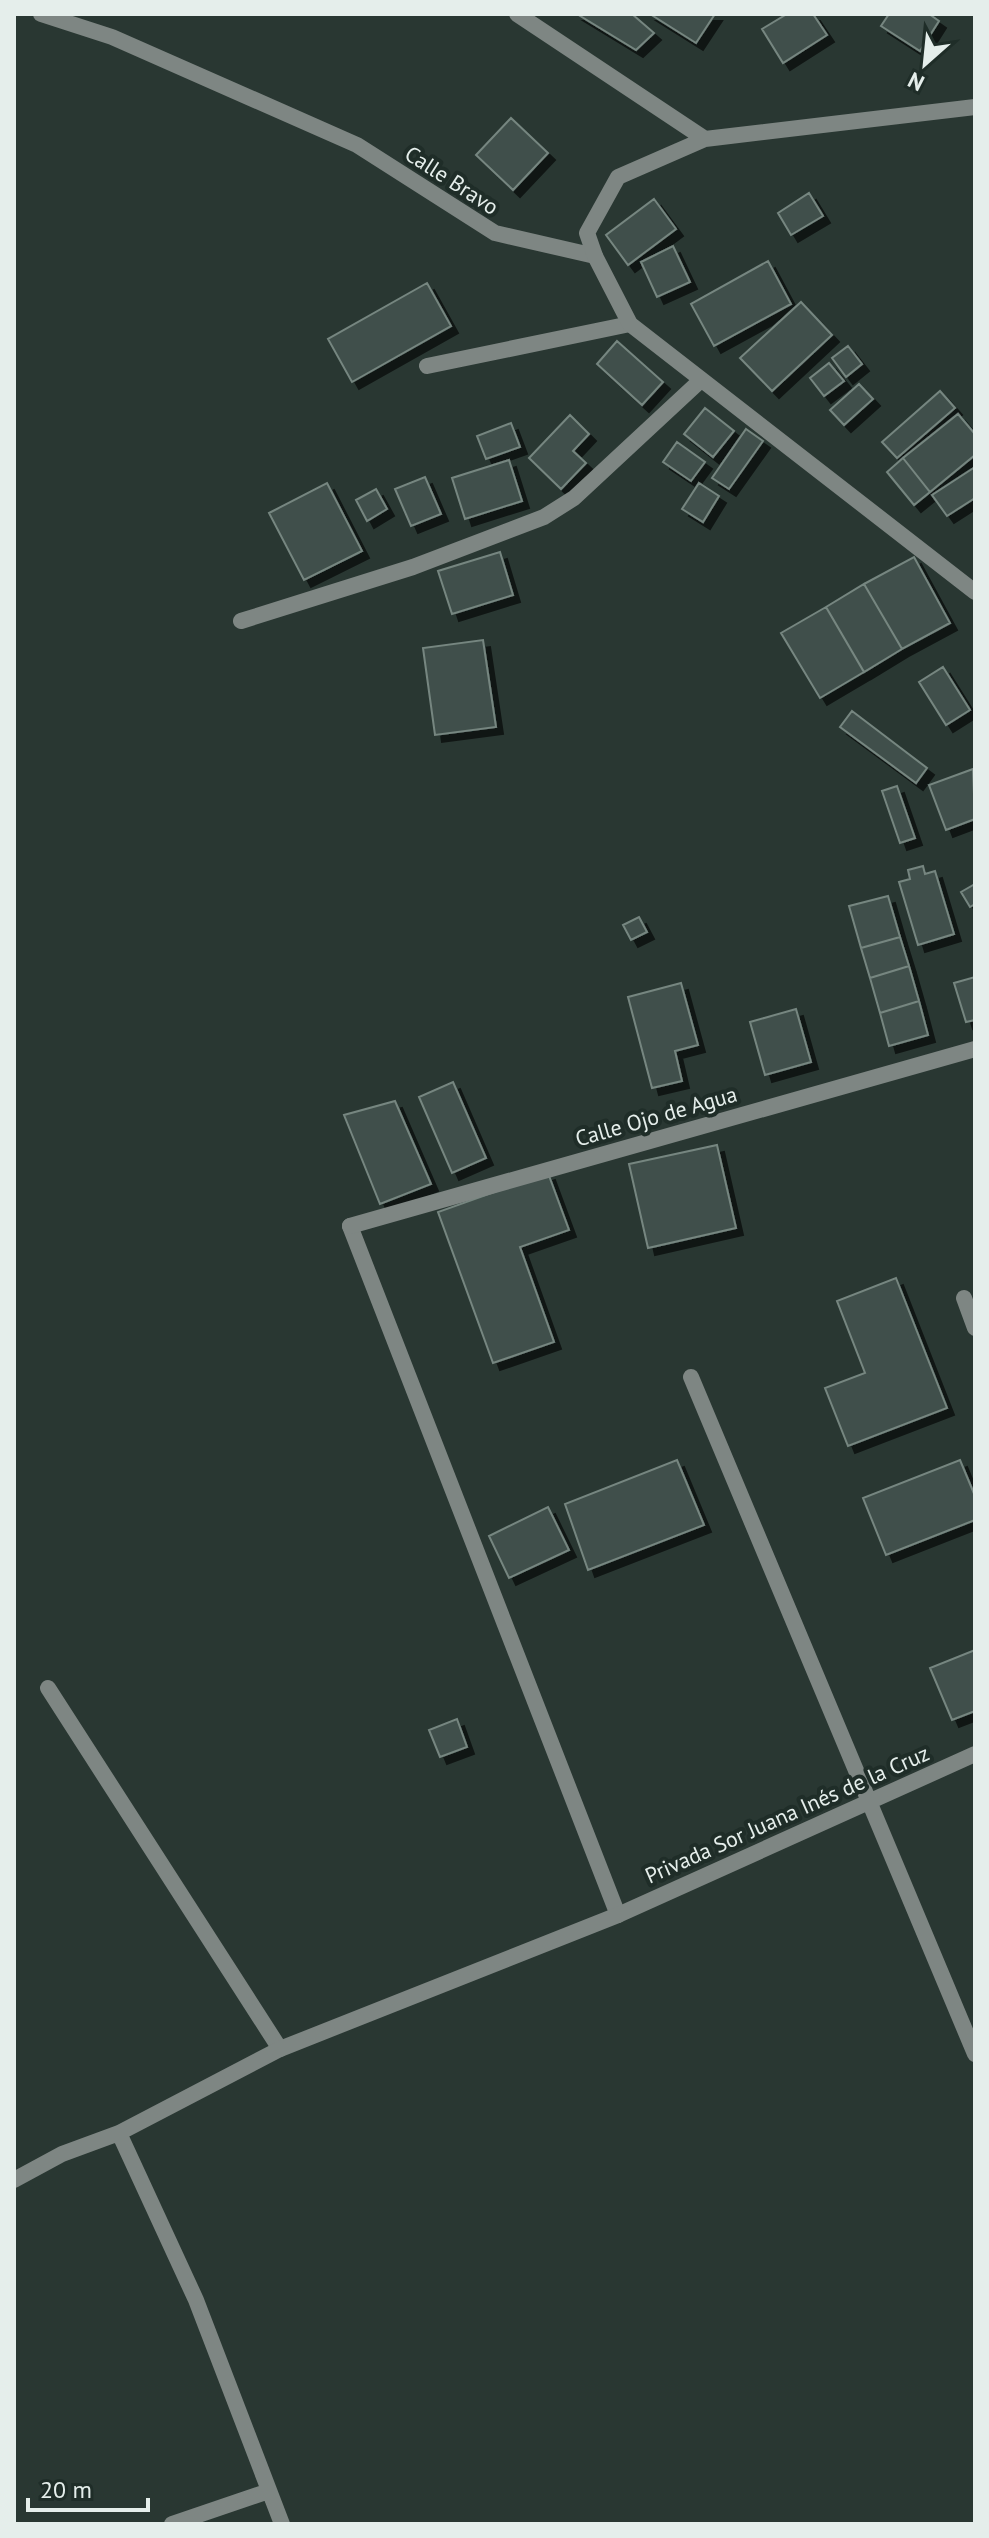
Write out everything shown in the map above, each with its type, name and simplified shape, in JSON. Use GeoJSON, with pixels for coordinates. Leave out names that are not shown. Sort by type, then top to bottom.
{"type":"FeatureCollection","features":[{"type":"Feature","properties":{"kind":"street","name":"Calle Bravo"},"geometry":{"type":"LineString","coordinates":[[41,14],[112,37],[357,145],[495,233],[595,256]]}},
{"type":"Feature","properties":{"kind":"street"},"geometry":{"type":"LineString","coordinates":[[517,14],[705,139]]}},
{"type":"Feature","properties":{"kind":"street"},"geometry":{"type":"LineString","coordinates":[[975,107],[705,139],[618,177],[587,233],[595,256],[630,324],[975,592]]}},
{"type":"Feature","properties":{"kind":"street"},"geometry":{"type":"LineString","coordinates":[[427,366],[630,324]]}},
{"type":"Feature","properties":{"kind":"street"},"geometry":{"type":"LineString","coordinates":[[241,621],[413,567],[544,517],[574,498],[701,380]]}},
{"type":"Feature","properties":{"kind":"street","name":"Calle Ojo de Agua"},"geometry":{"type":"LineString","coordinates":[[618,1915],[350,1226],[975,1049]]}},
{"type":"Feature","properties":{"kind":"street"},"geometry":{"type":"LineString","coordinates":[[964,1298],[975,1328]]}},
{"type":"Feature","properties":{"kind":"street"},"geometry":{"type":"LineString","coordinates":[[691,1377],[975,2054]]}},
{"type":"Feature","properties":{"kind":"street"},"geometry":{"type":"LineString","coordinates":[[48,1688],[280,2049]]}},
{"type":"Feature","properties":{"kind":"street","name":"Privada Sor Juana Inés de la Cruz"},"geometry":{"type":"LineString","coordinates":[[14,2180],[62,2154],[119,2133],[280,2049],[618,1915],[975,1754]]}},
{"type":"Feature","properties":{"kind":"street"},"geometry":{"type":"LineString","coordinates":[[119,2133],[196,2300],[282,2524]]}},
{"type":"Feature","properties":{"kind":"street"},"geometry":{"type":"LineString","coordinates":[[172,2524],[269,2491]]}},
{"type":"Feature","properties":{"kind":"building"},"geometry":{"type":"Polygon","coordinates":[[[577,14],[632,14],[654,33],[636,50],[577,14]]]}},
{"type":"Feature","properties":{"kind":"building"},"geometry":{"type":"Polygon","coordinates":[[[650,14],[715,14],[696,43],[650,14]]]}},
{"type":"Feature","properties":{"kind":"building"},"geometry":{"type":"Polygon","coordinates":[[[787,14],[813,14],[827,35],[783,63],[762,29],[787,14]]]}},
{"type":"Feature","properties":{"kind":"building"},"geometry":{"type":"Polygon","coordinates":[[[889,14],[929,14],[939,21],[920,51],[881,26],[889,14]]]}},
{"type":"Feature","properties":{"kind":"building"},"geometry":{"type":"Polygon","coordinates":[[[511,118],[548,153],[513,190],[476,155],[511,118]]]}},
{"type":"Feature","properties":{"kind":"building"},"geometry":{"type":"Polygon","coordinates":[[[809,193],[823,216],[791,235],[778,213],[809,193]]]}},
{"type":"Feature","properties":{"kind":"building"},"geometry":{"type":"Polygon","coordinates":[[[654,199],[676,229],[628,265],[606,235],[654,199]]]}},
{"type":"Feature","properties":{"kind":"building"},"geometry":{"type":"Polygon","coordinates":[[[673,246],[690,282],[657,297],[641,262],[673,246]]]}},
{"type":"Feature","properties":{"kind":"building"},"geometry":{"type":"Polygon","coordinates":[[[768,261],[791,304],[714,346],[691,304],[768,261]]]}},
{"type":"Feature","properties":{"kind":"building"},"geometry":{"type":"Polygon","coordinates":[[[427,283],[451,326],[352,382],[328,339],[427,283]]]}},
{"type":"Feature","properties":{"kind":"building"},"geometry":{"type":"Polygon","coordinates":[[[801,302],[832,335],[772,391],[740,358],[801,302]]]}},
{"type":"Feature","properties":{"kind":"building"},"geometry":{"type":"Polygon","coordinates":[[[617,341],[663,382],[642,405],[597,364],[617,341]]]}},
{"type":"Feature","properties":{"kind":"building"},"geometry":{"type":"Polygon","coordinates":[[[848,346],[862,364],[846,377],[832,358],[848,346]]]}},
{"type":"Feature","properties":{"kind":"building"},"geometry":{"type":"Polygon","coordinates":[[[829,363],[844,381],[824,396],[810,378],[829,363]]]}},
{"type":"Feature","properties":{"kind":"building"},"geometry":{"type":"Polygon","coordinates":[[[859,384],[873,399],[844,425],[830,410],[859,384]]]}},
{"type":"Feature","properties":{"kind":"building"},"geometry":{"type":"Polygon","coordinates":[[[940,391],[955,408],[897,458],[882,442],[940,391]]]}},
{"type":"Feature","properties":{"kind":"building"},"geometry":{"type":"Polygon","coordinates":[[[705,408],[734,431],[713,457],[684,434],[705,408]]]}},
{"type":"Feature","properties":{"kind":"building"},"geometry":{"type":"Polygon","coordinates":[[[958,414],[975,434],[975,455],[930,492],[903,458],[958,414]]]}},
{"type":"Feature","properties":{"kind":"building"},"geometry":{"type":"Polygon","coordinates":[[[570,415],[589,434],[573,451],[586,463],[561,489],[529,458],[570,415]]]}},
{"type":"Feature","properties":{"kind":"building"},"geometry":{"type":"Polygon","coordinates":[[[511,423],[520,447],[486,459],[477,436],[511,423]]]}},
{"type":"Feature","properties":{"kind":"building"},"geometry":{"type":"Polygon","coordinates":[[[746,429],[763,441],[729,489],[712,478],[746,429]]]}},
{"type":"Feature","properties":{"kind":"building"},"geometry":{"type":"Polygon","coordinates":[[[677,442],[705,462],[691,481],[663,462],[677,442]]]}},
{"type":"Feature","properties":{"kind":"building"},"geometry":{"type":"Polygon","coordinates":[[[903,458],[930,492],[914,505],[887,472],[903,458]]]}},
{"type":"Feature","properties":{"kind":"building"},"geometry":{"type":"Polygon","coordinates":[[[509,460],[522,501],[465,519],[452,478],[509,460]]]}},
{"type":"Feature","properties":{"kind":"building"},"geometry":{"type":"Polygon","coordinates":[[[975,467],[975,498],[947,516],[932,495],[975,467]]]}},
{"type":"Feature","properties":{"kind":"building"},"geometry":{"type":"Polygon","coordinates":[[[425,477],[441,514],[411,526],[395,489],[425,477]]]}},
{"type":"Feature","properties":{"kind":"building"},"geometry":{"type":"Polygon","coordinates":[[[327,483],[362,551],[304,580],[269,513],[327,483]]]}},
{"type":"Feature","properties":{"kind":"building"},"geometry":{"type":"Polygon","coordinates":[[[699,483],[719,496],[703,522],[682,509],[699,483]]]}},
{"type":"Feature","properties":{"kind":"building"},"geometry":{"type":"Polygon","coordinates":[[[376,489],[387,509],[367,521],[356,500],[376,489]]]}},
{"type":"Feature","properties":{"kind":"building"},"geometry":{"type":"Polygon","coordinates":[[[500,552],[513,595],[452,614],[438,571],[500,552]]]}},
{"type":"Feature","properties":{"kind":"building"},"geometry":{"type":"Polygon","coordinates":[[[914,557],[950,623],[902,649],[864,584],[914,557]]]}},
{"type":"Feature","properties":{"kind":"building"},"geometry":{"type":"Polygon","coordinates":[[[864,584],[902,649],[864,672],[826,607],[864,584]]]}},
{"type":"Feature","properties":{"kind":"building"},"geometry":{"type":"Polygon","coordinates":[[[826,607],[864,672],[820,698],[781,633],[826,607]]]}},
{"type":"Feature","properties":{"kind":"building"},"geometry":{"type":"Polygon","coordinates":[[[483,640],[496,727],[435,735],[423,648],[483,640]]]}},
{"type":"Feature","properties":{"kind":"building"},"geometry":{"type":"Polygon","coordinates":[[[943,667],[970,710],[946,725],[919,682],[943,667]]]}},
{"type":"Feature","properties":{"kind":"building"},"geometry":{"type":"Polygon","coordinates":[[[852,711],[927,768],[916,783],[840,727],[852,711]]]}},
{"type":"Feature","properties":{"kind":"building"},"geometry":{"type":"Polygon","coordinates":[[[973,769],[975,819],[946,830],[929,785],[973,769]]]}},
{"type":"Feature","properties":{"kind":"building"},"geometry":{"type":"Polygon","coordinates":[[[897,786],[915,838],[900,843],[882,791],[897,786]]]}},
{"type":"Feature","properties":{"kind":"building"},"geometry":{"type":"Polygon","coordinates":[[[923,866],[925,874],[935,871],[954,934],[918,945],[899,882],[910,879],[908,870],[923,866]]]}},
{"type":"Feature","properties":{"kind":"building"},"geometry":{"type":"Polygon","coordinates":[[[975,884],[975,904],[970,907],[961,892],[975,884]]]}},
{"type":"Feature","properties":{"kind":"building"},"geometry":{"type":"Polygon","coordinates":[[[888,896],[900,937],[861,948],[849,906],[888,896]]]}},
{"type":"Feature","properties":{"kind":"building"},"geometry":{"type":"Polygon","coordinates":[[[639,917],[647,932],[631,940],[623,925],[639,917]]]}},
{"type":"Feature","properties":{"kind":"building"},"geometry":{"type":"Polygon","coordinates":[[[900,937],[909,966],[870,978],[861,948],[900,937]]]}},
{"type":"Feature","properties":{"kind":"building"},"geometry":{"type":"Polygon","coordinates":[[[909,966],[919,1001],[880,1013],[870,978],[909,966]]]}},
{"type":"Feature","properties":{"kind":"building"},"geometry":{"type":"Polygon","coordinates":[[[975,977],[975,1020],[966,1022],[954,983],[975,977]]]}},
{"type":"Feature","properties":{"kind":"building"},"geometry":{"type":"Polygon","coordinates":[[[681,983],[698,1045],[675,1051],[682,1081],[652,1088],[628,997],[681,983]]]}},
{"type":"Feature","properties":{"kind":"building"},"geometry":{"type":"Polygon","coordinates":[[[919,1001],[928,1035],[889,1046],[880,1013],[919,1001]]]}},
{"type":"Feature","properties":{"kind":"building"},"geometry":{"type":"Polygon","coordinates":[[[796,1009],[811,1062],[765,1075],[750,1022],[796,1009]]]}},
{"type":"Feature","properties":{"kind":"building"},"geometry":{"type":"Polygon","coordinates":[[[453,1082],[486,1158],[452,1173],[419,1097],[453,1082]]]}},
{"type":"Feature","properties":{"kind":"building"},"geometry":{"type":"Polygon","coordinates":[[[395,1101],[431,1184],[380,1204],[344,1115],[395,1101]]]}},
{"type":"Feature","properties":{"kind":"building"},"geometry":{"type":"Polygon","coordinates":[[[717,1145],[736,1228],[648,1248],[629,1164],[717,1145]]]}},
{"type":"Feature","properties":{"kind":"building"},"geometry":{"type":"Polygon","coordinates":[[[548,1173],[569,1230],[520,1247],[554,1342],[493,1363],[438,1212],[548,1173]]]}},
{"type":"Feature","properties":{"kind":"building"},"geometry":{"type":"Polygon","coordinates":[[[896,1278],[947,1408],[848,1446],[825,1388],[865,1373],[837,1301],[896,1278]]]}},
{"type":"Feature","properties":{"kind":"building"},"geometry":{"type":"Polygon","coordinates":[[[677,1460],[704,1525],[588,1570],[565,1504],[677,1460]]]}},
{"type":"Feature","properties":{"kind":"building"},"geometry":{"type":"Polygon","coordinates":[[[960,1460],[975,1496],[975,1520],[886,1555],[863,1498],[960,1460]]]}},
{"type":"Feature","properties":{"kind":"building"},"geometry":{"type":"Polygon","coordinates":[[[548,1507],[569,1550],[509,1578],[489,1536],[548,1507]]]}},
{"type":"Feature","properties":{"kind":"building"},"geometry":{"type":"Polygon","coordinates":[[[975,1650],[975,1711],[952,1720],[930,1668],[975,1650]]]}},
{"type":"Feature","properties":{"kind":"building"},"geometry":{"type":"Polygon","coordinates":[[[457,1719],[467,1747],[440,1757],[429,1730],[457,1719]]]}}]}
